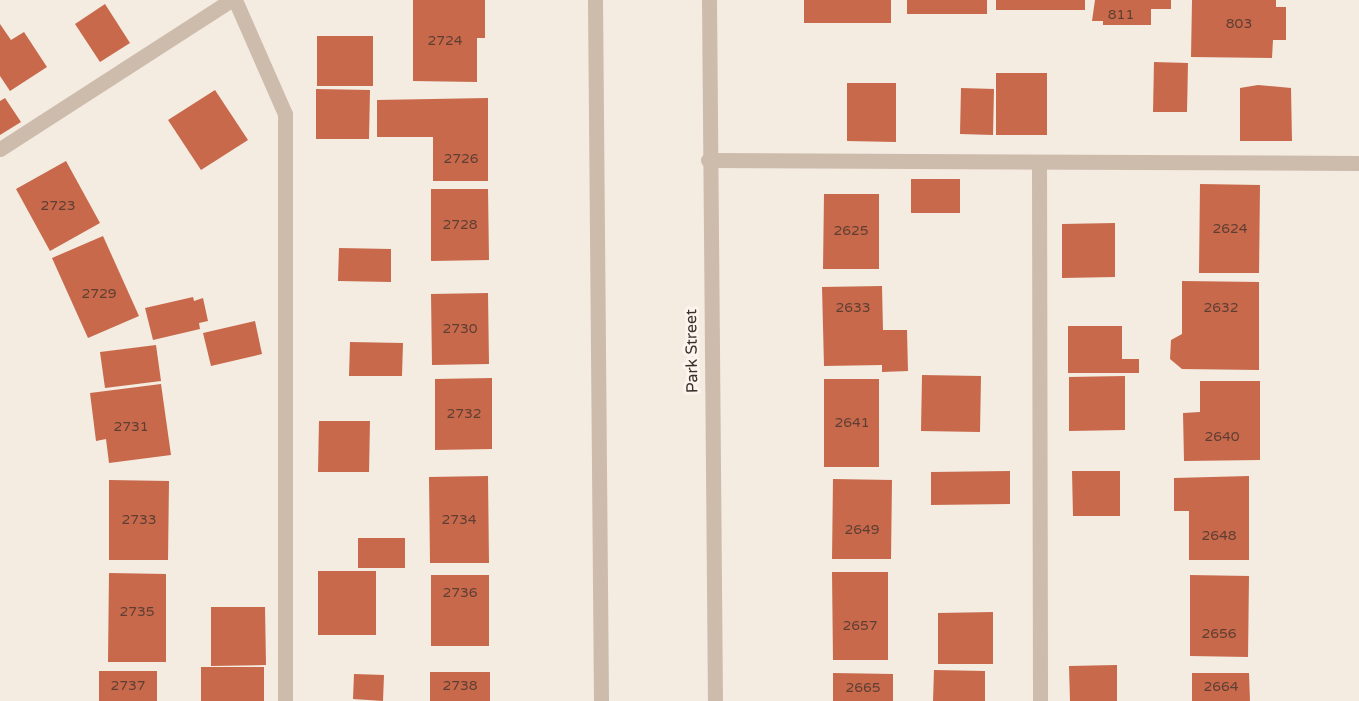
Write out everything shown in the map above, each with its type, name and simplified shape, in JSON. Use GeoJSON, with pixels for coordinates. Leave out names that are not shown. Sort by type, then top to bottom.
{"type":"FeatureCollection","features":[{"type":"Feature","properties":{"kind":"street"},"geometry":{"type":"LineString","coordinates":[[0,149],[233,0],[285,114],[285,701]]}},
{"type":"Feature","properties":{"kind":"street"},"geometry":{"type":"LineString","coordinates":[[595,0],[601,701]]}},
{"type":"Feature","properties":{"kind":"street","name":"Park Street"},"geometry":{"type":"LineString","coordinates":[[709,0],[708,160],[715,701]]}},
{"type":"Feature","properties":{"kind":"street"},"geometry":{"type":"LineString","coordinates":[[708,160],[1039,165],[1359,163]]}},
{"type":"Feature","properties":{"kind":"street"},"geometry":{"type":"LineString","coordinates":[[1039,165],[1040,701]]}},
{"type":"Feature","properties":{"kind":"building"},"geometry":{"type":"Polygon","coordinates":[[[413,0],[485,0],[485,38],[477,38],[477,82],[413,81],[413,0]]]}},
{"type":"Feature","properties":{"kind":"building"},"geometry":{"type":"Polygon","coordinates":[[[804,0],[891,0],[891,23],[804,23],[804,0]]]}},
{"type":"Feature","properties":{"kind":"building"},"geometry":{"type":"Polygon","coordinates":[[[907,0],[987,0],[987,14],[907,14],[907,0]]]}},
{"type":"Feature","properties":{"kind":"building"},"geometry":{"type":"Polygon","coordinates":[[[996,0],[1085,0],[1085,10],[996,10],[996,0]]]}},
{"type":"Feature","properties":{"kind":"building"},"geometry":{"type":"Polygon","coordinates":[[[1095,0],[1171,0],[1171,9],[1151,9],[1151,25],[1103,25],[1103,21],[1092,21],[1095,0]]]}},
{"type":"Feature","properties":{"kind":"building"},"geometry":{"type":"Polygon","coordinates":[[[1192,0],[1276,0],[1276,7],[1286,7],[1286,40],[1273,40],[1272,58],[1191,57],[1192,0]]]}},
{"type":"Feature","properties":{"kind":"building"},"geometry":{"type":"Polygon","coordinates":[[[105,4],[130,43],[100,62],[75,24],[105,4]]]}},
{"type":"Feature","properties":{"kind":"building"},"geometry":{"type":"Polygon","coordinates":[[[0,24],[11,40],[24,32],[47,67],[10,91],[0,76],[0,24]]]}},
{"type":"Feature","properties":{"kind":"building"},"geometry":{"type":"Polygon","coordinates":[[[317,36],[373,36],[373,86],[317,86],[317,36]]]}},
{"type":"Feature","properties":{"kind":"building"},"geometry":{"type":"Polygon","coordinates":[[[1154,62],[1188,63],[1187,112],[1153,112],[1154,62]]]}},
{"type":"Feature","properties":{"kind":"building"},"geometry":{"type":"Polygon","coordinates":[[[996,73],[1047,73],[1047,135],[996,135],[996,73]]]}},
{"type":"Feature","properties":{"kind":"building"},"geometry":{"type":"Polygon","coordinates":[[[847,83],[896,83],[896,142],[847,141],[847,83]]]}},
{"type":"Feature","properties":{"kind":"building"},"geometry":{"type":"Polygon","coordinates":[[[1258,85],[1291,88],[1292,141],[1240,141],[1240,88],[1258,85]]]}},
{"type":"Feature","properties":{"kind":"building"},"geometry":{"type":"Polygon","coordinates":[[[961,88],[994,89],[993,135],[960,134],[961,88]]]}},
{"type":"Feature","properties":{"kind":"building"},"geometry":{"type":"Polygon","coordinates":[[[316,89],[370,90],[369,139],[316,139],[316,89]]]}},
{"type":"Feature","properties":{"kind":"building"},"geometry":{"type":"Polygon","coordinates":[[[215,90],[248,140],[201,170],[168,120],[215,90]]]}},
{"type":"Feature","properties":{"kind":"building"},"geometry":{"type":"Polygon","coordinates":[[[5,98],[21,122],[0,135],[0,101],[5,98]]]}},
{"type":"Feature","properties":{"kind":"building"},"geometry":{"type":"Polygon","coordinates":[[[488,98],[488,181],[433,181],[433,137],[377,137],[377,100],[488,98]]]}},
{"type":"Feature","properties":{"kind":"building"},"geometry":{"type":"Polygon","coordinates":[[[66,161],[100,223],[50,251],[16,189],[66,161]]]}},
{"type":"Feature","properties":{"kind":"building"},"geometry":{"type":"Polygon","coordinates":[[[911,179],[960,179],[960,213],[911,213],[911,179]]]}},
{"type":"Feature","properties":{"kind":"building"},"geometry":{"type":"Polygon","coordinates":[[[1200,184],[1260,185],[1259,273],[1199,273],[1200,184]]]}},
{"type":"Feature","properties":{"kind":"building"},"geometry":{"type":"Polygon","coordinates":[[[431,189],[488,189],[489,260],[431,261],[431,189]]]}},
{"type":"Feature","properties":{"kind":"building"},"geometry":{"type":"Polygon","coordinates":[[[824,194],[879,194],[879,269],[823,269],[824,194]]]}},
{"type":"Feature","properties":{"kind":"building"},"geometry":{"type":"Polygon","coordinates":[[[1115,223],[1115,277],[1062,278],[1062,224],[1115,223]]]}},
{"type":"Feature","properties":{"kind":"building"},"geometry":{"type":"Polygon","coordinates":[[[103,236],[139,316],[88,338],[52,258],[103,236]]]}},
{"type":"Feature","properties":{"kind":"building"},"geometry":{"type":"Polygon","coordinates":[[[339,248],[391,249],[391,282],[338,281],[339,248]]]}},
{"type":"Feature","properties":{"kind":"building"},"geometry":{"type":"Polygon","coordinates":[[[1182,281],[1259,282],[1259,370],[1182,369],[1170,359],[1171,340],[1182,334],[1182,281]]]}},
{"type":"Feature","properties":{"kind":"building"},"geometry":{"type":"Polygon","coordinates":[[[882,286],[883,330],[907,330],[908,371],[882,372],[882,365],[824,366],[822,287],[882,286]]]}},
{"type":"Feature","properties":{"kind":"building"},"geometry":{"type":"Polygon","coordinates":[[[488,293],[489,364],[432,365],[431,294],[488,293]]]}},
{"type":"Feature","properties":{"kind":"building"},"geometry":{"type":"Polygon","coordinates":[[[193,297],[194,301],[203,298],[208,321],[199,323],[200,329],[153,340],[145,308],[193,297]]]}},
{"type":"Feature","properties":{"kind":"building"},"geometry":{"type":"Polygon","coordinates":[[[255,321],[262,354],[211,366],[203,333],[255,321]]]}},
{"type":"Feature","properties":{"kind":"building"},"geometry":{"type":"Polygon","coordinates":[[[1068,326],[1122,326],[1122,359],[1139,359],[1139,373],[1068,373],[1068,326]]]}},
{"type":"Feature","properties":{"kind":"building"},"geometry":{"type":"Polygon","coordinates":[[[350,342],[403,343],[402,376],[349,376],[350,342]]]}},
{"type":"Feature","properties":{"kind":"building"},"geometry":{"type":"Polygon","coordinates":[[[156,345],[161,381],[105,388],[100,352],[156,345]]]}},
{"type":"Feature","properties":{"kind":"building"},"geometry":{"type":"Polygon","coordinates":[[[922,375],[981,376],[980,432],[921,431],[922,375]]]}},
{"type":"Feature","properties":{"kind":"building"},"geometry":{"type":"Polygon","coordinates":[[[1125,376],[1125,430],[1069,431],[1069,377],[1125,376]]]}},
{"type":"Feature","properties":{"kind":"building"},"geometry":{"type":"Polygon","coordinates":[[[492,378],[492,449],[435,450],[435,379],[492,378]]]}},
{"type":"Feature","properties":{"kind":"building"},"geometry":{"type":"Polygon","coordinates":[[[824,379],[879,379],[879,467],[824,467],[824,379]]]}},
{"type":"Feature","properties":{"kind":"building"},"geometry":{"type":"Polygon","coordinates":[[[1200,381],[1260,381],[1260,460],[1184,461],[1183,413],[1200,412],[1200,381]]]}},
{"type":"Feature","properties":{"kind":"building"},"geometry":{"type":"Polygon","coordinates":[[[161,384],[171,455],[109,463],[106,439],[96,441],[90,393],[161,384]]]}},
{"type":"Feature","properties":{"kind":"building"},"geometry":{"type":"Polygon","coordinates":[[[319,421],[370,421],[369,472],[318,472],[319,421]]]}},
{"type":"Feature","properties":{"kind":"building"},"geometry":{"type":"Polygon","coordinates":[[[1010,471],[1010,504],[931,505],[931,472],[1010,471]]]}},
{"type":"Feature","properties":{"kind":"building"},"geometry":{"type":"Polygon","coordinates":[[[1072,471],[1120,471],[1120,516],[1073,516],[1072,471]]]}},
{"type":"Feature","properties":{"kind":"building"},"geometry":{"type":"Polygon","coordinates":[[[488,476],[489,563],[430,563],[429,477],[488,476]]]}},
{"type":"Feature","properties":{"kind":"building"},"geometry":{"type":"Polygon","coordinates":[[[1249,476],[1249,560],[1189,560],[1189,511],[1174,511],[1174,478],[1249,476]]]}},
{"type":"Feature","properties":{"kind":"building"},"geometry":{"type":"Polygon","coordinates":[[[833,479],[892,480],[891,559],[832,559],[833,479]]]}},
{"type":"Feature","properties":{"kind":"building"},"geometry":{"type":"Polygon","coordinates":[[[109,480],[169,481],[168,560],[109,560],[109,480]]]}},
{"type":"Feature","properties":{"kind":"building"},"geometry":{"type":"Polygon","coordinates":[[[358,538],[405,538],[405,568],[358,568],[358,538]]]}},
{"type":"Feature","properties":{"kind":"building"},"geometry":{"type":"Polygon","coordinates":[[[318,571],[376,571],[376,635],[318,635],[318,571]]]}},
{"type":"Feature","properties":{"kind":"building"},"geometry":{"type":"Polygon","coordinates":[[[832,572],[888,572],[888,660],[833,660],[832,572]]]}},
{"type":"Feature","properties":{"kind":"building"},"geometry":{"type":"Polygon","coordinates":[[[109,573],[166,574],[166,662],[108,662],[109,573]]]}},
{"type":"Feature","properties":{"kind":"building"},"geometry":{"type":"Polygon","coordinates":[[[431,575],[489,575],[489,646],[431,646],[431,575]]]}},
{"type":"Feature","properties":{"kind":"building"},"geometry":{"type":"Polygon","coordinates":[[[1190,575],[1249,576],[1248,657],[1190,656],[1190,575]]]}},
{"type":"Feature","properties":{"kind":"building"},"geometry":{"type":"Polygon","coordinates":[[[211,607],[265,607],[266,665],[211,666],[211,607]]]}},
{"type":"Feature","properties":{"kind":"building"},"geometry":{"type":"Polygon","coordinates":[[[993,612],[993,664],[938,664],[938,613],[993,612]]]}},
{"type":"Feature","properties":{"kind":"building"},"geometry":{"type":"Polygon","coordinates":[[[1117,665],[1117,701],[1070,701],[1069,666],[1117,665]]]}},
{"type":"Feature","properties":{"kind":"building"},"geometry":{"type":"Polygon","coordinates":[[[201,667],[264,667],[264,701],[201,701],[201,667]]]}},
{"type":"Feature","properties":{"kind":"building"},"geometry":{"type":"Polygon","coordinates":[[[934,670],[985,671],[985,701],[933,701],[934,670]]]}},
{"type":"Feature","properties":{"kind":"building"},"geometry":{"type":"Polygon","coordinates":[[[99,671],[157,671],[157,701],[99,701],[99,671]]]}},
{"type":"Feature","properties":{"kind":"building"},"geometry":{"type":"Polygon","coordinates":[[[430,672],[490,672],[490,701],[430,701],[430,672]]]}},
{"type":"Feature","properties":{"kind":"building"},"geometry":{"type":"Polygon","coordinates":[[[833,673],[893,674],[893,701],[833,701],[833,673]]]}},
{"type":"Feature","properties":{"kind":"building"},"geometry":{"type":"Polygon","coordinates":[[[1192,673],[1249,673],[1250,701],[1192,701],[1192,673]]]}},
{"type":"Feature","properties":{"kind":"building"},"geometry":{"type":"Polygon","coordinates":[[[354,674],[384,675],[383,701],[353,699],[354,674]]]}}]}
